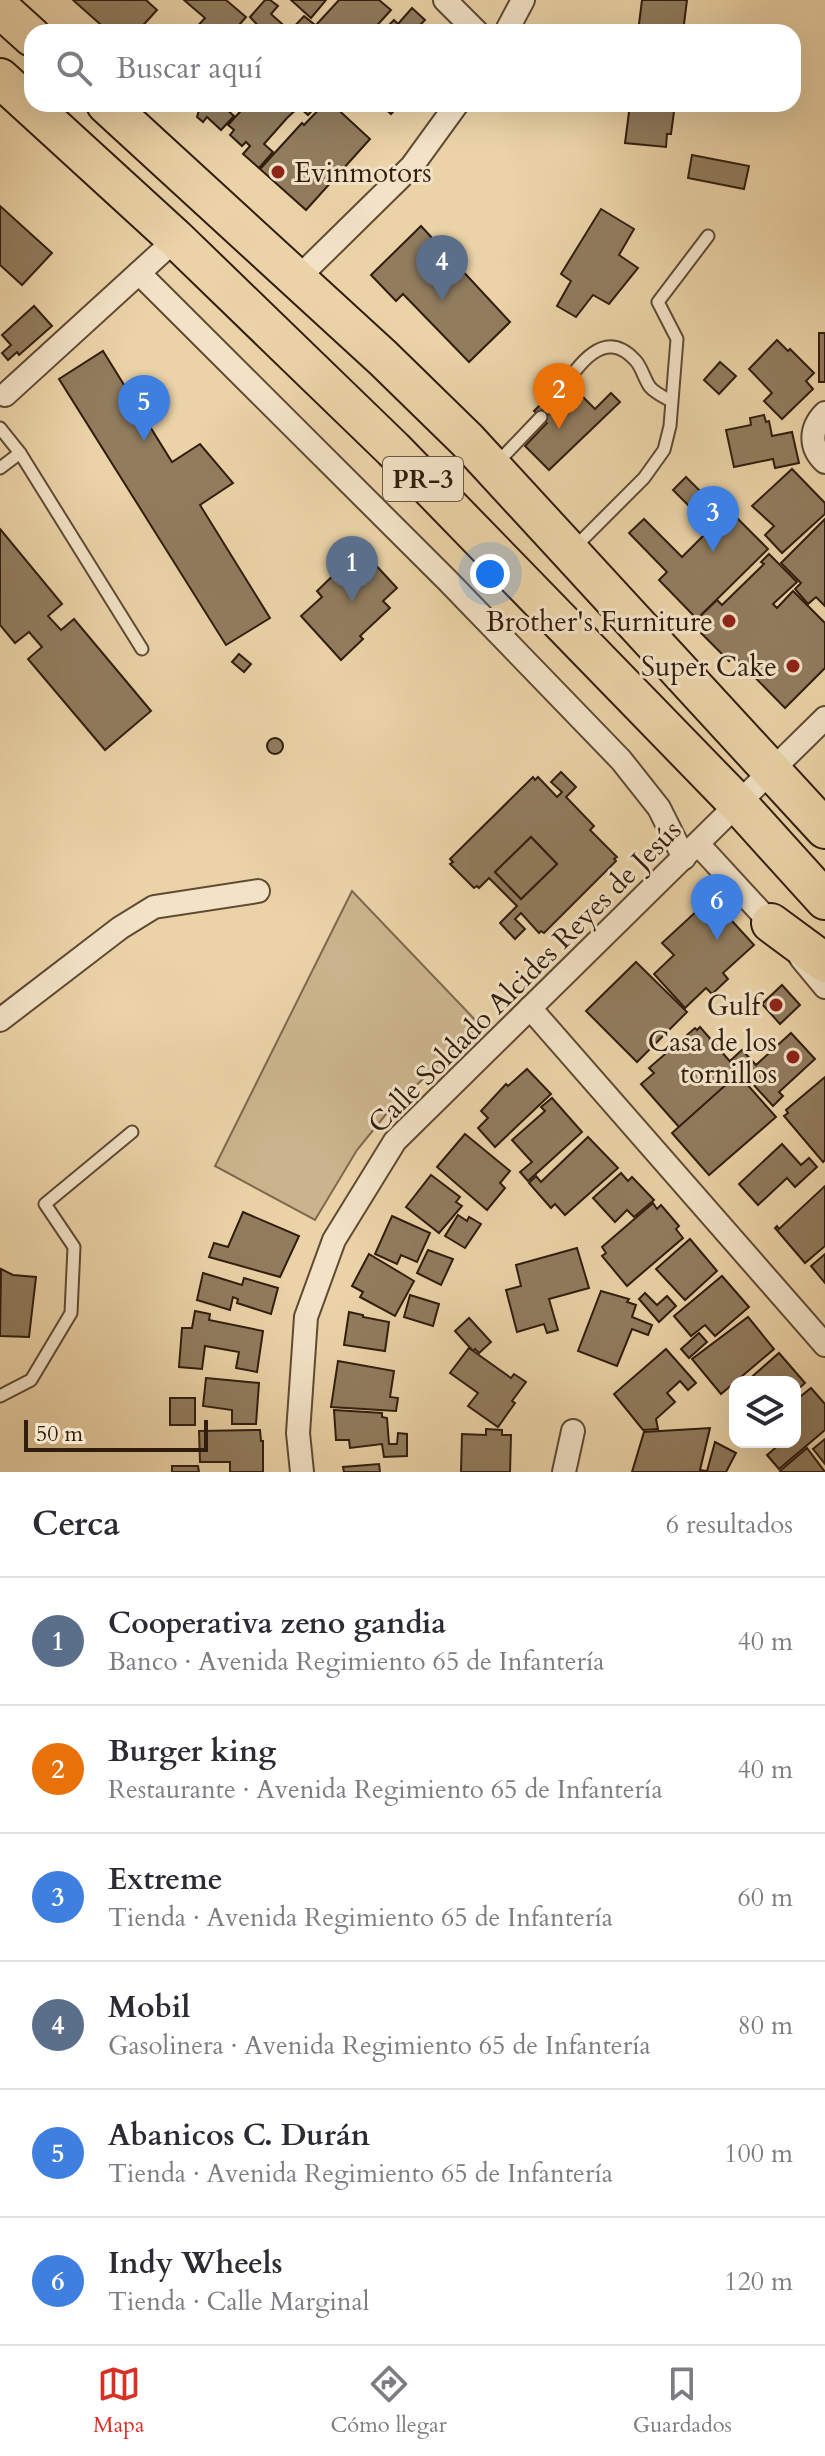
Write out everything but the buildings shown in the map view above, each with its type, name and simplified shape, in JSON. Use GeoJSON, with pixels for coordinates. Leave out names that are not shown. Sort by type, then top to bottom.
{"type":"FeatureCollection","features":[{"type":"Feature","properties":{"kind":"highway","name":"PR-3"},"geometry":{"type":"LineString","coordinates":[[0,78],[24,100]]}},
{"type":"Feature","properties":{"kind":"highway","name":"PR-3"},"geometry":{"type":"LineString","coordinates":[[37,112],[176,239],[393,449],[739,805],[825,900]]}},
{"type":"Feature","properties":{"kind":"highway","name":"PR-3"},"geometry":{"type":"LineString","coordinates":[[115,112],[383,358],[492,468],[825,829]]}},
{"type":"Feature","properties":{"kind":"highway"},"geometry":{"type":"LineString","coordinates":[[771,923],[825,963]]}},
{"type":"Feature","properties":{"kind":"street"},"geometry":{"type":"LineString","coordinates":[[445,0],[469,24]]}},
{"type":"Feature","properties":{"kind":"street"},"geometry":{"type":"LineString","coordinates":[[510,24],[523,0]]}},
{"type":"Feature","properties":{"kind":"street"},"geometry":{"type":"LineString","coordinates":[[297,279],[412,166],[451,112]]}},
{"type":"Feature","properties":{"kind":"street"},"geometry":{"type":"LineString","coordinates":[[5,395],[176,239]]}},
{"type":"Feature","properties":{"kind":"street"},"geometry":{"type":"LineString","coordinates":[[139,273],[447,580],[621,760],[691,851],[771,923],[825,987]]}},
{"type":"Feature","properties":{"kind":"street"},"geometry":{"type":"LineString","coordinates":[[825,413],[817,422],[813,441],[825,462]]}},
{"type":"Feature","properties":{"kind":"street","name":"Calle Soldado Alcides Reyes de Jesús"},"geometry":{"type":"LineString","coordinates":[[302,1472],[298,1433],[306,1317],[334,1240],[395,1141],[825,718]]}},
{"type":"Feature","properties":{"kind":"street"},"geometry":{"type":"LineString","coordinates":[[0,1020],[120,928],[154,907],[258,891]]}},
{"type":"Feature","properties":{"kind":"street"},"geometry":{"type":"LineString","coordinates":[[530,1008],[825,1345]]}},
{"type":"Feature","properties":{"kind":"street"},"geometry":{"type":"LineString","coordinates":[[564,1472],[573,1431]]}},
{"type":"Feature","properties":{"kind":"lane"},"geometry":{"type":"LineString","coordinates":[[570,552],[644,478],[664,450],[670,426],[677,339],[658,302],[708,236]]}},
{"type":"Feature","properties":{"kind":"lane"},"geometry":{"type":"LineString","coordinates":[[492,468],[545,413],[594,350],[606,345],[636,360],[651,390],[671,401]]}},
{"type":"Feature","properties":{"kind":"lane"},"geometry":{"type":"LineString","coordinates":[[0,428],[20,453],[142,649]]}},
{"type":"Feature","properties":{"kind":"lane"},"geometry":{"type":"LineString","coordinates":[[0,468],[20,453]]}},
{"type":"Feature","properties":{"kind":"lane"},"geometry":{"type":"LineString","coordinates":[[0,1396],[31,1380],[71,1313],[74,1247],[45,1204],[132,1132]]}},
{"type":"Feature","properties":{"kind":"shaded area"},"geometry":{"type":"Polygon","coordinates":[[[352,891],[480,1025],[387,1113],[357,1150],[315,1220],[215,1166],[352,891]]]}},
{"type":"Feature","properties":{"kind":"place","name":"Evinmotors"},"geometry":{"type":"Point","coordinates":[278,172]}},
{"type":"Feature","properties":{"kind":"place","name":"Mobil"},"geometry":{"type":"Point","coordinates":[442,301]}},
{"type":"Feature","properties":{"kind":"place","name":"Burger king"},"geometry":{"type":"Point","coordinates":[559,429]}},
{"type":"Feature","properties":{"kind":"place","name":"Abanicos C. Durán"},"geometry":{"type":"Point","coordinates":[144,441]}},
{"type":"Feature","properties":{"kind":"place","name":"Extreme"},"geometry":{"type":"Point","coordinates":[713,552]}},
{"type":"Feature","properties":{"kind":"place","name":"Cooperativa zeno gandia"},"geometry":{"type":"Point","coordinates":[352,602]}},
{"type":"Feature","properties":{"kind":"place","name":"Brother's Furniture"},"geometry":{"type":"Point","coordinates":[729,621]}},
{"type":"Feature","properties":{"kind":"place","name":"Super Cake"},"geometry":{"type":"Point","coordinates":[793,666]}},
{"type":"Feature","properties":{"kind":"place","name":"Indy Wheels"},"geometry":{"type":"Point","coordinates":[717,940]}},
{"type":"Feature","properties":{"kind":"place","name":"Gulf"},"geometry":{"type":"Point","coordinates":[776,1005]}},
{"type":"Feature","properties":{"kind":"place","name":"Casa de los tornillos"},"geometry":{"type":"Point","coordinates":[793,1057]}}]}
